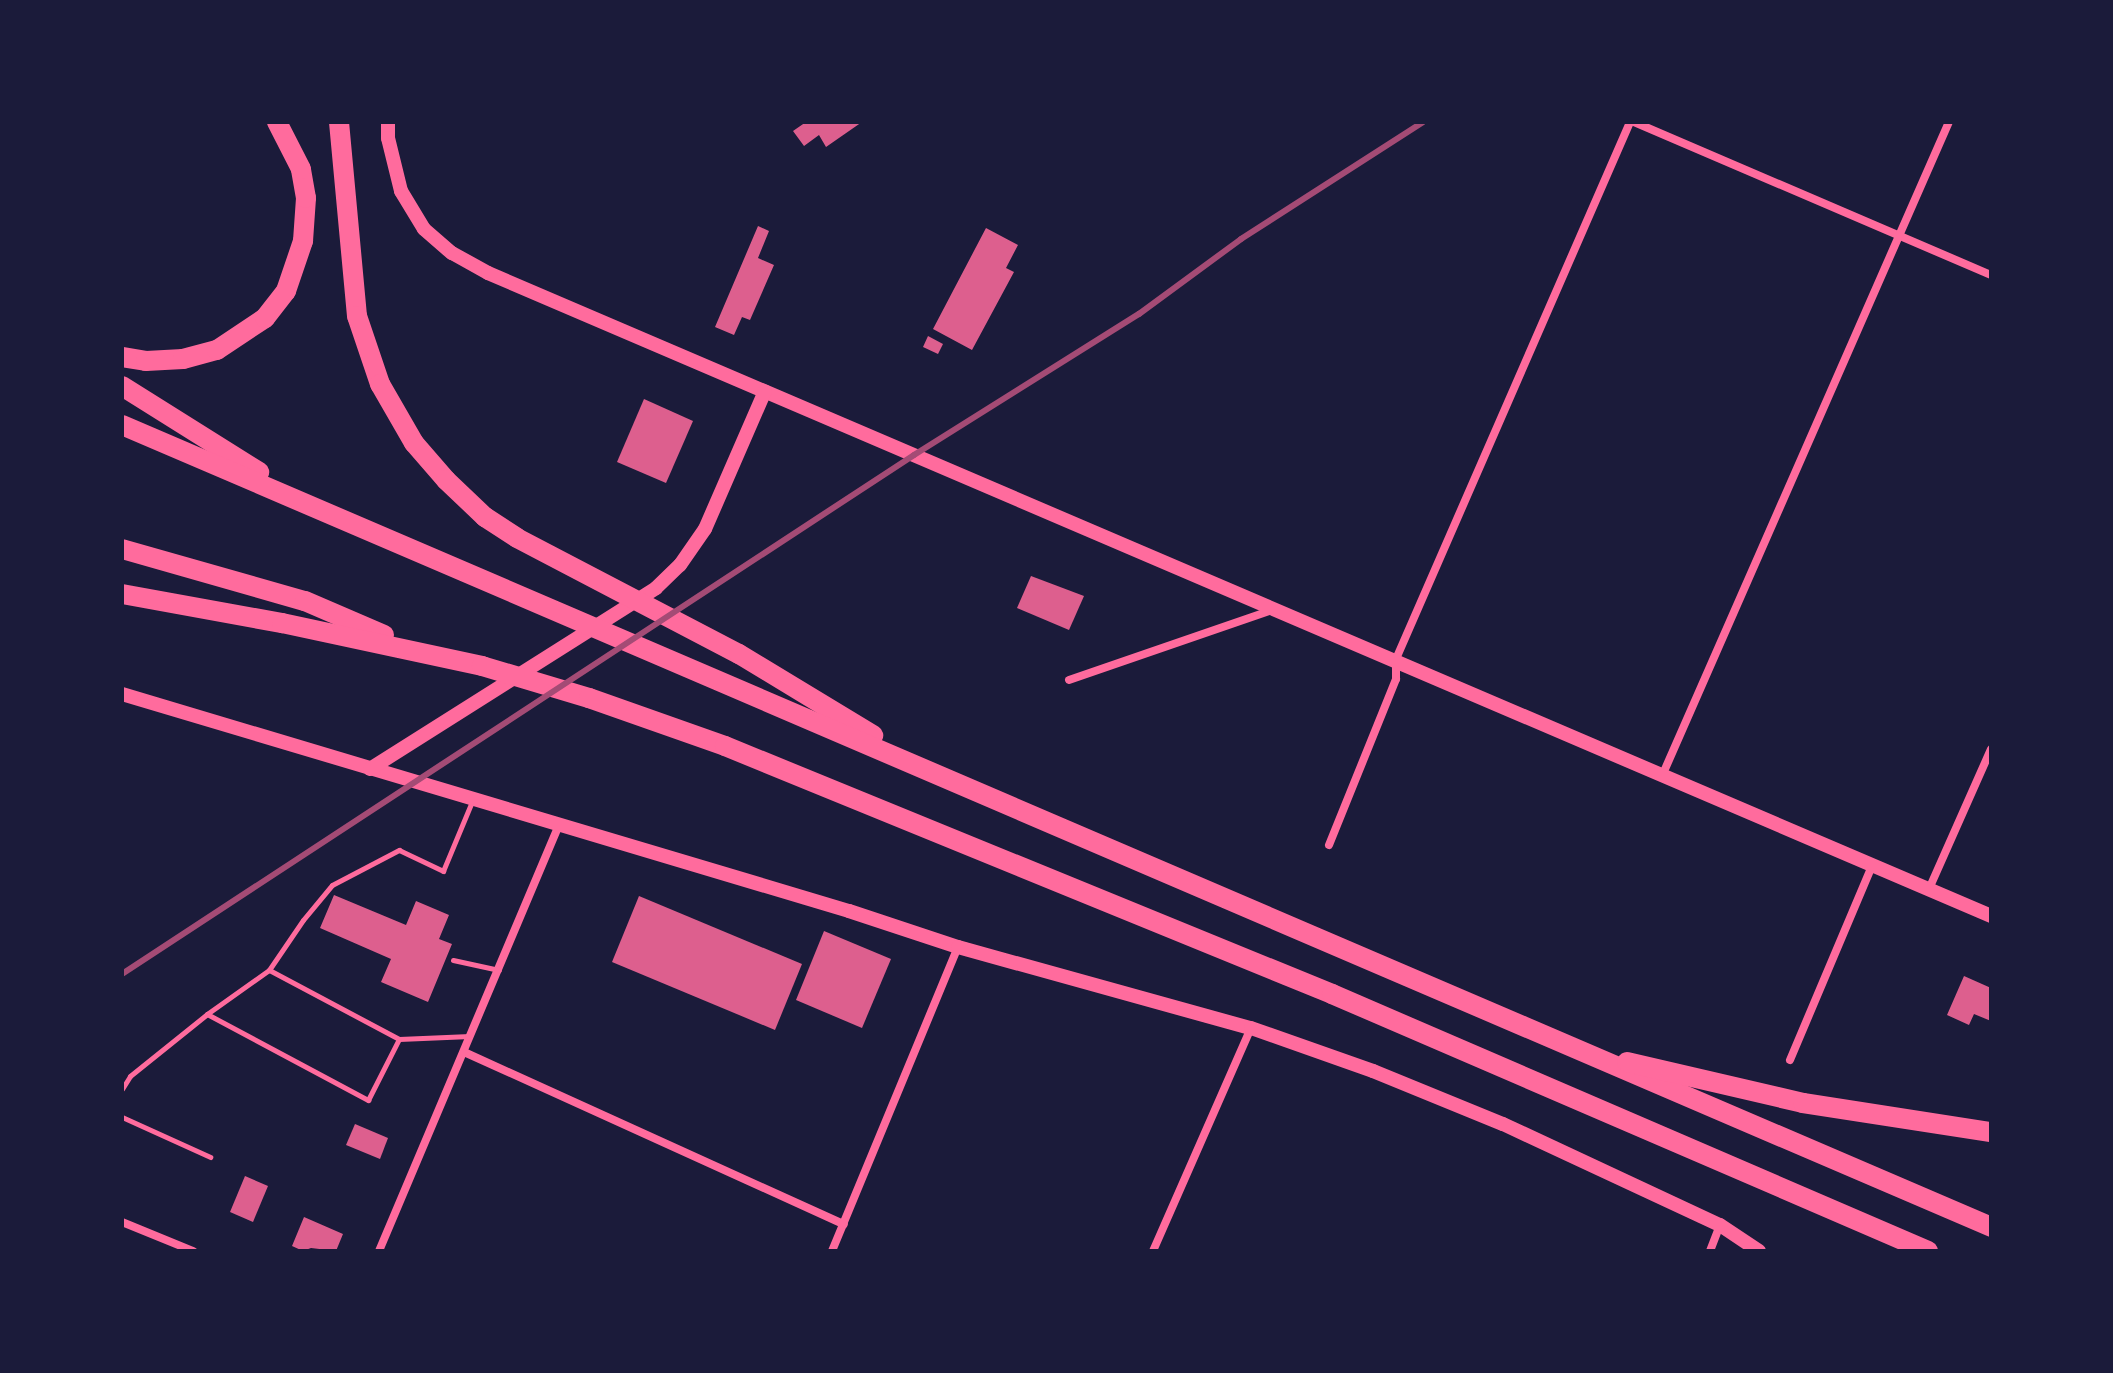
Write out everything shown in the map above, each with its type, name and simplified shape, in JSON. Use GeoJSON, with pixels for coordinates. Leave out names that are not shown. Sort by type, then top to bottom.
{"type":"FeatureCollection","features":[{"type":"Feature","properties":{"kind":"highway"},"geometry":{"type":"LineString","coordinates":[[122,357],[146,361],[183,359],[217,350],[265,318],[286,291],[303,241],[306,198],[301,169],[277,122]]}},
{"type":"Feature","properties":{"kind":"highway"},"geometry":{"type":"LineString","coordinates":[[339,122],[357,316],[380,384],[414,443],[446,480],[485,517],[558,561],[739,654],[935,773]]}},
{"type":"Feature","properties":{"kind":"highway"},"geometry":{"type":"LineString","coordinates":[[122,386],[310,504]]}},
{"type":"Feature","properties":{"kind":"highway"},"geometry":{"type":"LineString","coordinates":[[122,425],[1989,1226]]}},
{"type":"Feature","properties":{"kind":"highway"},"geometry":{"type":"LineString","coordinates":[[122,549],[305,601],[426,653]]}},
{"type":"Feature","properties":{"kind":"highway"},"geometry":{"type":"LineString","coordinates":[[122,594],[426,653],[536,681],[613,706],[781,769],[1302,981],[1928,1251]]}},
{"type":"Feature","properties":{"kind":"highway"},"geometry":{"type":"LineString","coordinates":[[1580,1052],[1803,1103],[1991,1132]]}},
{"type":"Feature","properties":{"kind":"street"},"geometry":{"type":"LineString","coordinates":[[388,122],[388,138],[401,191],[424,229],[452,253],[488,273],[1991,916]]}},
{"type":"Feature","properties":{"kind":"street"},"geometry":{"type":"LineString","coordinates":[[1329,845],[1396,679],[1396,659],[1632,122],[1991,275]]}},
{"type":"Feature","properties":{"kind":"street"},"geometry":{"type":"LineString","coordinates":[[1662,776],[1949,122]]}},
{"type":"Feature","properties":{"kind":"street"},"geometry":{"type":"LineString","coordinates":[[370,769],[656,588],[680,565],[705,529],[765,391]]}},
{"type":"Feature","properties":{"kind":"street"},"geometry":{"type":"LineString","coordinates":[[1069,680],[1272,610]]}},
{"type":"Feature","properties":{"kind":"street"},"geometry":{"type":"LineString","coordinates":[[122,694],[958,947],[1251,1028],[1373,1071],[1503,1124],[1720,1225],[1759,1251]]}},
{"type":"Feature","properties":{"kind":"street"},"geometry":{"type":"LineString","coordinates":[[1929,889],[1991,749]]}},
{"type":"Feature","properties":{"kind":"street"},"geometry":{"type":"LineString","coordinates":[[379,1251],[559,825]]}},
{"type":"Feature","properties":{"kind":"street"},"geometry":{"type":"LineString","coordinates":[[1790,1060],[1872,866]]}},
{"type":"Feature","properties":{"kind":"street"},"geometry":{"type":"LineString","coordinates":[[832,1251],[958,947]]}},
{"type":"Feature","properties":{"kind":"street"},"geometry":{"type":"LineString","coordinates":[[1153,1251],[1251,1028]]}},
{"type":"Feature","properties":{"kind":"street"},"geometry":{"type":"LineString","coordinates":[[464,1052],[844,1224]]}},
{"type":"Feature","properties":{"kind":"street"},"geometry":{"type":"LineString","coordinates":[[122,1222],[193,1251]]}},
{"type":"Feature","properties":{"kind":"street"},"geometry":{"type":"LineString","coordinates":[[1710,1251],[1720,1225]]}},
{"type":"Feature","properties":{"kind":"lane"},"geometry":{"type":"LineString","coordinates":[[122,1089],[130,1076],[207,1014],[269,970],[303,920],[332,885],[399,850],[443,871],[473,798]]}},
{"type":"Feature","properties":{"kind":"lane"},"geometry":{"type":"LineString","coordinates":[[453,960],[500,970]]}},
{"type":"Feature","properties":{"kind":"lane"},"geometry":{"type":"LineString","coordinates":[[269,970],[399,1039],[471,1036]]}},
{"type":"Feature","properties":{"kind":"lane"},"geometry":{"type":"LineString","coordinates":[[207,1014],[368,1100],[399,1039]]}},
{"type":"Feature","properties":{"kind":"lane"},"geometry":{"type":"LineString","coordinates":[[122,1117],[210,1157]]}},
{"type":"Feature","properties":{"kind":"building"},"geometry":{"type":"Polygon","coordinates":[[[806,122],[862,122],[826,147],[819,135],[804,146],[793,131],[806,122]]]}},
{"type":"Feature","properties":{"kind":"building"},"geometry":{"type":"Polygon","coordinates":[[[758,226],[769,231],[758,258],[774,265],[750,320],[742,317],[734,335],[715,327],[758,226]]]}},
{"type":"Feature","properties":{"kind":"building"},"geometry":{"type":"Polygon","coordinates":[[[986,228],[1018,245],[1006,268],[1014,272],[972,350],[933,329],[986,228]]]}},
{"type":"Feature","properties":{"kind":"building"},"geometry":{"type":"Polygon","coordinates":[[[928,336],[943,344],[938,354],[923,347],[928,336]]]}},
{"type":"Feature","properties":{"kind":"building"},"geometry":{"type":"Polygon","coordinates":[[[644,399],[693,421],[666,483],[617,462],[644,399]]]}},
{"type":"Feature","properties":{"kind":"building"},"geometry":{"type":"Polygon","coordinates":[[[1031,576],[1084,596],[1069,630],[1017,608],[1031,576]]]}},
{"type":"Feature","properties":{"kind":"building"},"geometry":{"type":"Polygon","coordinates":[[[334,895],[406,925],[416,901],[449,915],[439,939],[452,944],[428,1002],[381,982],[391,959],[320,928],[334,895]]]}},
{"type":"Feature","properties":{"kind":"building"},"geometry":{"type":"Polygon","coordinates":[[[639,896],[802,964],[775,1030],[612,962],[639,896]]]}},
{"type":"Feature","properties":{"kind":"building"},"geometry":{"type":"Polygon","coordinates":[[[824,931],[891,959],[862,1028],[796,1000],[824,931]]]}},
{"type":"Feature","properties":{"kind":"building"},"geometry":{"type":"Polygon","coordinates":[[[1964,976],[1991,988],[1991,1021],[1974,1014],[1969,1025],[1947,1015],[1964,976]]]}},
{"type":"Feature","properties":{"kind":"building"},"geometry":{"type":"Polygon","coordinates":[[[355,1124],[388,1138],[380,1159],[346,1145],[355,1124]]]}},
{"type":"Feature","properties":{"kind":"building"},"geometry":{"type":"Polygon","coordinates":[[[245,1176],[268,1186],[253,1222],[230,1212],[245,1176]]]}},
{"type":"Feature","properties":{"kind":"building"},"geometry":{"type":"Polygon","coordinates":[[[304,1217],[343,1234],[336,1251],[311,1248],[303,1251],[292,1246],[304,1217]]]}},
{"type":"Feature","properties":{"kind":"railway"},"geometry":{"type":"LineString","coordinates":[[122,974],[914,455],[1139,314],[1241,239],[1423,122]]}}]}
